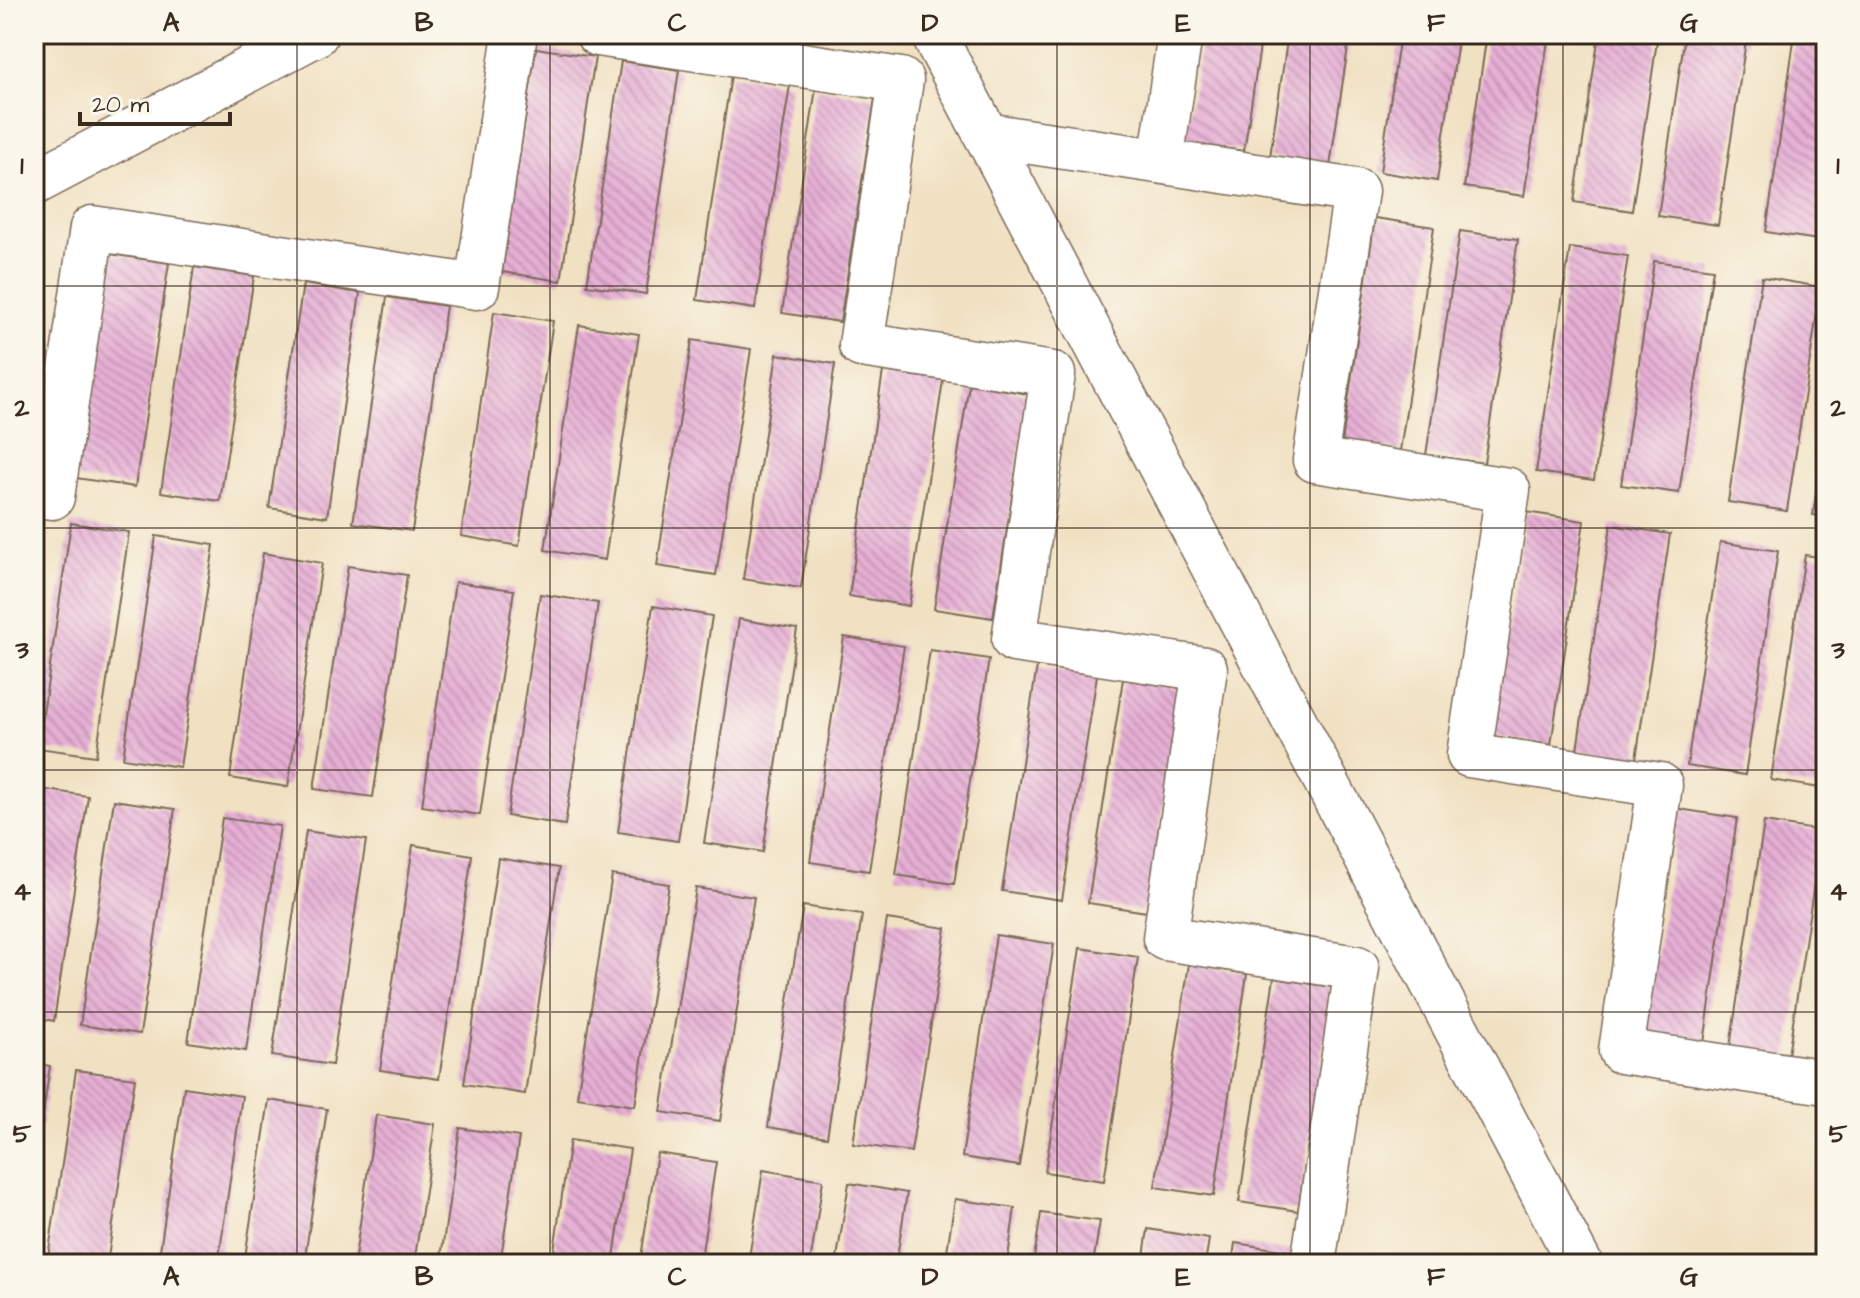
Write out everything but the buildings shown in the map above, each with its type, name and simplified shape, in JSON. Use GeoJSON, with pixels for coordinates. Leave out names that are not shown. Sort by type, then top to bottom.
{"type":"FeatureCollection","features":[{"type":"Feature","properties":{"kind":"lane"},"geometry":{"type":"LineString","coordinates":[[34,183],[265,48],[316,34]]}},
{"type":"Feature","properties":{"kind":"lane"},"geometry":{"type":"LineString","coordinates":[[34,495],[52,497],[92,228],[477,287],[515,34]]}},
{"type":"Feature","properties":{"kind":"lane"},"geometry":{"type":"LineString","coordinates":[[598,34],[901,80]]}},
{"type":"Feature","properties":{"kind":"lane"},"geometry":{"type":"LineString","coordinates":[[1161,161],[1180,34]]}},
{"type":"Feature","properties":{"kind":"lane"},"geometry":{"type":"LineString","coordinates":[[1409,941],[1357,968],[1165,938],[1205,669],[1014,640],[1053,374],[861,345],[901,80],[938,44],[1580,1264]]}},
{"type":"Feature","properties":{"kind":"lane"},"geometry":{"type":"LineString","coordinates":[[986,135],[1356,191],[1315,460],[1508,490],[1469,755],[1660,785],[1621,1051],[1826,1082]]}},
{"type":"Feature","properties":{"kind":"lane"},"geometry":{"type":"LineString","coordinates":[[1313,1264],[1357,968]]}}]}
